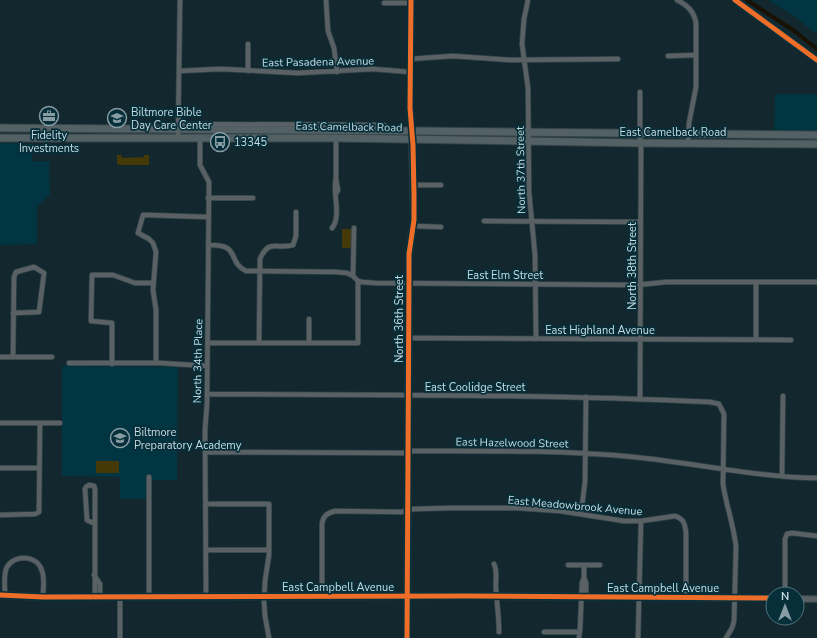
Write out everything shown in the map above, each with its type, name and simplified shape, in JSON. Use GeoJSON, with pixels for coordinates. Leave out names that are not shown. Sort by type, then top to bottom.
{"type":"FeatureCollection","features":[{"type":"Feature","properties":{"kind":"main road","name":"East Camelback Road"},"geometry":{"type":"LineString","coordinates":[[0,128],[178,127],[200,133],[295,138],[817,144]]}},
{"type":"Feature","properties":{"kind":"main road","name":"East Camelback Road"},"geometry":{"type":"LineString","coordinates":[[0,138],[178,137],[200,133],[295,127],[412,131],[817,136]]}},
{"type":"Feature","properties":{"kind":"main road"},"geometry":{"type":"LineString","coordinates":[[295,127],[295,138]]}},
{"type":"Feature","properties":{"kind":"main road"},"geometry":{"type":"LineString","coordinates":[[96,128],[96,138]]}},
{"type":"Feature","properties":{"kind":"main road","name":"North 36th Street"},"geometry":{"type":"LineString","coordinates":[[407,638],[408,283],[409,254],[413,226],[414,185],[412,131]]}},
{"type":"Feature","properties":{"kind":"main road"},"geometry":{"type":"LineString","coordinates":[[766,135],[766,144]]}},
{"type":"Feature","properties":{"kind":"street"},"geometry":{"type":"LineString","coordinates":[[178,137],[180,0]]}},
{"type":"Feature","properties":{"kind":"street"},"geometry":{"type":"LineString","coordinates":[[326,0],[328,31],[334,48],[337,72]]}},
{"type":"Feature","properties":{"kind":"street","name":"North 37th Street"},"geometry":{"type":"LineString","coordinates":[[528,0],[522,30],[528,88],[529,192],[535,255],[536,340]]}},
{"type":"Feature","properties":{"kind":"street"},"geometry":{"type":"LineString","coordinates":[[677,0],[689,7],[696,20],[696,88],[690,119],[688,143]]}},
{"type":"Feature","properties":{"kind":"street"},"geometry":{"type":"LineString","coordinates":[[384,3],[411,2]]}},
{"type":"Feature","properties":{"kind":"street","name":"North 36th Street"},"geometry":{"type":"LineString","coordinates":[[411,2],[410,108],[412,131]]}},
{"type":"Feature","properties":{"kind":"street"},"geometry":{"type":"LineString","coordinates":[[248,44],[248,71]]}},
{"type":"Feature","properties":{"kind":"street"},"geometry":{"type":"LineString","coordinates":[[410,60],[453,56],[524,60],[618,59]]}},
{"type":"Feature","properties":{"kind":"street"},"geometry":{"type":"LineString","coordinates":[[668,56],[696,56]]}},
{"type":"Feature","properties":{"kind":"street","name":"East Pasadena Avenue"},"geometry":{"type":"LineString","coordinates":[[179,71],[210,69],[298,73],[373,70],[410,72]]}},
{"type":"Feature","properties":{"kind":"street","name":"East Camelback Road"},"geometry":{"type":"LineString","coordinates":[[640,92],[640,134]]}},
{"type":"Feature","properties":{"kind":"street","name":"East Camelback Road"},"geometry":{"type":"LineString","coordinates":[[178,127],[295,127]]}},
{"type":"Feature","properties":{"kind":"street","name":"North 34th Place"},"geometry":{"type":"LineString","coordinates":[[200,133],[200,165],[209,182],[208,343],[205,430],[206,596]]}},
{"type":"Feature","properties":{"kind":"street","name":"North 38th Street"},"geometry":{"type":"LineString","coordinates":[[640,134],[640,398]]}},
{"type":"Feature","properties":{"kind":"street"},"geometry":{"type":"LineString","coordinates":[[332,228],[336,222],[336,194],[338,190],[336,178],[336,138]]}},
{"type":"Feature","properties":{"kind":"street"},"geometry":{"type":"LineString","coordinates":[[414,185],[441,185]]}},
{"type":"Feature","properties":{"kind":"street"},"geometry":{"type":"LineString","coordinates":[[208,198],[253,198]]}},
{"type":"Feature","properties":{"kind":"street"},"geometry":{"type":"LineString","coordinates":[[259,343],[260,259],[267,248],[272,245],[293,245],[295,241],[296,212]]}},
{"type":"Feature","properties":{"kind":"street"},"geometry":{"type":"LineString","coordinates":[[156,363],[156,310],[153,283],[156,252],[149,239],[138,233],[143,215],[208,217]]}},
{"type":"Feature","properties":{"kind":"street"},"geometry":{"type":"LineString","coordinates":[[484,221],[641,222]]}},
{"type":"Feature","properties":{"kind":"street"},"geometry":{"type":"LineString","coordinates":[[413,226],[441,227]]}},
{"type":"Feature","properties":{"kind":"street"},"geometry":{"type":"LineString","coordinates":[[353,276],[354,228]]}},
{"type":"Feature","properties":{"kind":"street"},"geometry":{"type":"LineString","coordinates":[[208,245],[224,246],[228,248],[236,263],[246,271],[336,272],[347,273],[358,281],[358,343],[208,343]]}},
{"type":"Feature","properties":{"kind":"street"},"geometry":{"type":"LineString","coordinates":[[13,313],[39,312],[44,273],[34,267],[16,272],[14,277],[13,313],[13,357]]}},
{"type":"Feature","properties":{"kind":"street"},"geometry":{"type":"LineString","coordinates":[[112,364],[112,323],[91,321],[92,275],[114,274],[135,283],[153,283]]}},
{"type":"Feature","properties":{"kind":"street","name":"East Elm Street"},"geometry":{"type":"LineString","coordinates":[[358,281],[375,283],[641,285],[666,282],[817,282]]}},
{"type":"Feature","properties":{"kind":"street"},"geometry":{"type":"LineString","coordinates":[[756,282],[756,340]]}},
{"type":"Feature","properties":{"kind":"street"},"geometry":{"type":"LineString","coordinates":[[309,319],[309,343]]}},
{"type":"Feature","properties":{"kind":"street","name":"East Highland Avenue"},"geometry":{"type":"LineString","coordinates":[[409,338],[536,340],[791,340]]}},
{"type":"Feature","properties":{"kind":"street"},"geometry":{"type":"LineString","coordinates":[[0,357],[52,357]]}},
{"type":"Feature","properties":{"kind":"street"},"geometry":{"type":"LineString","coordinates":[[69,363],[156,363],[207,366]]}},
{"type":"Feature","properties":{"kind":"street","name":"East Coolidge Street"},"geometry":{"type":"LineString","coordinates":[[207,394],[408,396],[502,395],[640,398],[710,402],[719,404],[724,414],[724,469]]}},
{"type":"Feature","properties":{"kind":"street"},"geometry":{"type":"LineString","coordinates":[[782,476],[783,396]]}},
{"type":"Feature","properties":{"kind":"street"},"geometry":{"type":"LineString","coordinates":[[581,514],[585,482],[586,397]]}},
{"type":"Feature","properties":{"kind":"street"},"geometry":{"type":"LineString","coordinates":[[0,423],[60,423]]}},
{"type":"Feature","properties":{"kind":"street"},"geometry":{"type":"LineString","coordinates":[[0,515],[35,514],[39,512],[40,423]]}},
{"type":"Feature","properties":{"kind":"street","name":"East Hazelwood Street"},"geometry":{"type":"LineString","coordinates":[[206,452],[403,453],[413,451],[494,451],[586,454],[647,459],[782,476],[817,478]]}},
{"type":"Feature","properties":{"kind":"street"},"geometry":{"type":"LineString","coordinates":[[0,468],[39,468]]}},
{"type":"Feature","properties":{"kind":"street"},"geometry":{"type":"LineString","coordinates":[[724,469],[725,494],[735,536],[736,598],[734,621],[726,638]]}},
{"type":"Feature","properties":{"kind":"street"},"geometry":{"type":"LineString","coordinates":[[149,477],[150,596]]}},
{"type":"Feature","properties":{"kind":"street"},"geometry":{"type":"LineString","coordinates":[[94,522],[87,520],[85,489],[89,485],[94,486],[95,489],[94,575],[97,596]]}},
{"type":"Feature","properties":{"kind":"street"},"geometry":{"type":"LineString","coordinates":[[206,504],[269,504],[269,550],[264,597],[264,616],[268,638]]}},
{"type":"Feature","properties":{"kind":"street","name":"East Meadowbrook Avenue"},"geometry":{"type":"LineString","coordinates":[[322,597],[322,524],[324,516],[329,513],[335,511],[401,512],[450,508],[517,508],[581,514],[624,521],[641,521],[669,516],[680,517],[685,523],[686,533],[686,598]]}},
{"type":"Feature","properties":{"kind":"street"},"geometry":{"type":"LineString","coordinates":[[638,638],[641,521]]}},
{"type":"Feature","properties":{"kind":"street"},"geometry":{"type":"LineString","coordinates":[[785,586],[785,539],[787,534],[792,533],[817,536]]}},
{"type":"Feature","properties":{"kind":"street"},"geometry":{"type":"LineString","coordinates":[[206,550],[269,550]]}},
{"type":"Feature","properties":{"kind":"street"},"geometry":{"type":"LineString","coordinates":[[2,595],[6,568],[11,562],[23,558],[32,559],[39,564],[43,572],[43,596]]}},
{"type":"Feature","properties":{"kind":"street"},"geometry":{"type":"LineString","coordinates":[[494,564],[496,568],[499,632]]}},
{"type":"Feature","properties":{"kind":"street"},"geometry":{"type":"LineString","coordinates":[[568,565],[600,565]]}},
{"type":"Feature","properties":{"kind":"street"},"geometry":{"type":"LineString","coordinates":[[544,632],[579,635],[584,597],[584,565]]}},
{"type":"Feature","properties":{"kind":"street","name":"East Campbell Avenue"},"geometry":{"type":"LineString","coordinates":[[2,595],[765,598]]}},
{"type":"Feature","properties":{"kind":"street"},"geometry":{"type":"LineString","coordinates":[[120,596],[120,638]]}},
{"type":"Feature","properties":{"kind":"street"},"geometry":{"type":"LineString","coordinates":[[805,598],[817,599]]}},
{"type":"Feature","properties":{"kind":"shaded area"},"geometry":{"type":"Polygon","coordinates":[[[768,0],[817,0],[817,31],[815,33],[794,16],[768,0]]]}},
{"type":"Feature","properties":{"kind":"shaded area"},"geometry":{"type":"Polygon","coordinates":[[[775,94],[817,94],[817,132],[774,132],[775,94]]]}},
{"type":"Feature","properties":{"kind":"shaded area"},"geometry":{"type":"Polygon","coordinates":[[[0,143],[33,144],[32,161],[49,161],[50,194],[37,207],[37,244],[0,245],[0,143]]]}},
{"type":"Feature","properties":{"kind":"shaded area"},"geometry":{"type":"Polygon","coordinates":[[[117,155],[121,155],[122,158],[144,157],[144,155],[149,155],[149,165],[118,165],[117,155]]]}},
{"type":"Feature","properties":{"kind":"shaded area"},"geometry":{"type":"Polygon","coordinates":[[[342,229],[352,229],[352,248],[342,248],[342,229]]]}},
{"type":"Feature","properties":{"kind":"shaded area","name":"Biltmore Preparatory Academy"},"geometry":{"type":"Polygon","coordinates":[[[62,366],[178,367],[177,480],[146,480],[146,499],[120,499],[120,477],[62,476],[62,366]]]}},
{"type":"Feature","properties":{"kind":"shaded area"},"geometry":{"type":"Polygon","coordinates":[[[96,461],[119,461],[119,473],[96,473],[96,461]]]}},
{"type":"Feature","properties":{"kind":"waterway"},"geometry":{"type":"LineString","coordinates":[[747,0],[793,30],[817,49]]}},
{"type":"Feature","properties":{"kind":"cycle path"},"geometry":{"type":"LineString","coordinates":[[407,638],[409,254],[414,220],[413,145],[410,108],[411,0]]}},
{"type":"Feature","properties":{"kind":"cycle path"},"geometry":{"type":"LineString","coordinates":[[735,0],[817,60]]}},
{"type":"Feature","properties":{"kind":"cycle path"},"geometry":{"type":"LineString","coordinates":[[0,595],[43,597],[468,596],[765,598]]}},
{"type":"Feature","properties":{"kind":"place","name":"Fidelity Investments"},"geometry":{"type":"Point","coordinates":[49,116]}},
{"type":"Feature","properties":{"kind":"place","name":"Biltmore Bible Day Care Center"},"geometry":{"type":"Point","coordinates":[117,118]}},
{"type":"Feature","properties":{"kind":"place","name":"13345"},"geometry":{"type":"Point","coordinates":[220,142]}},
{"type":"Feature","properties":{"kind":"place","name":"Biltmore Preparatory Academy"},"geometry":{"type":"Point","coordinates":[120,438]}}]}
